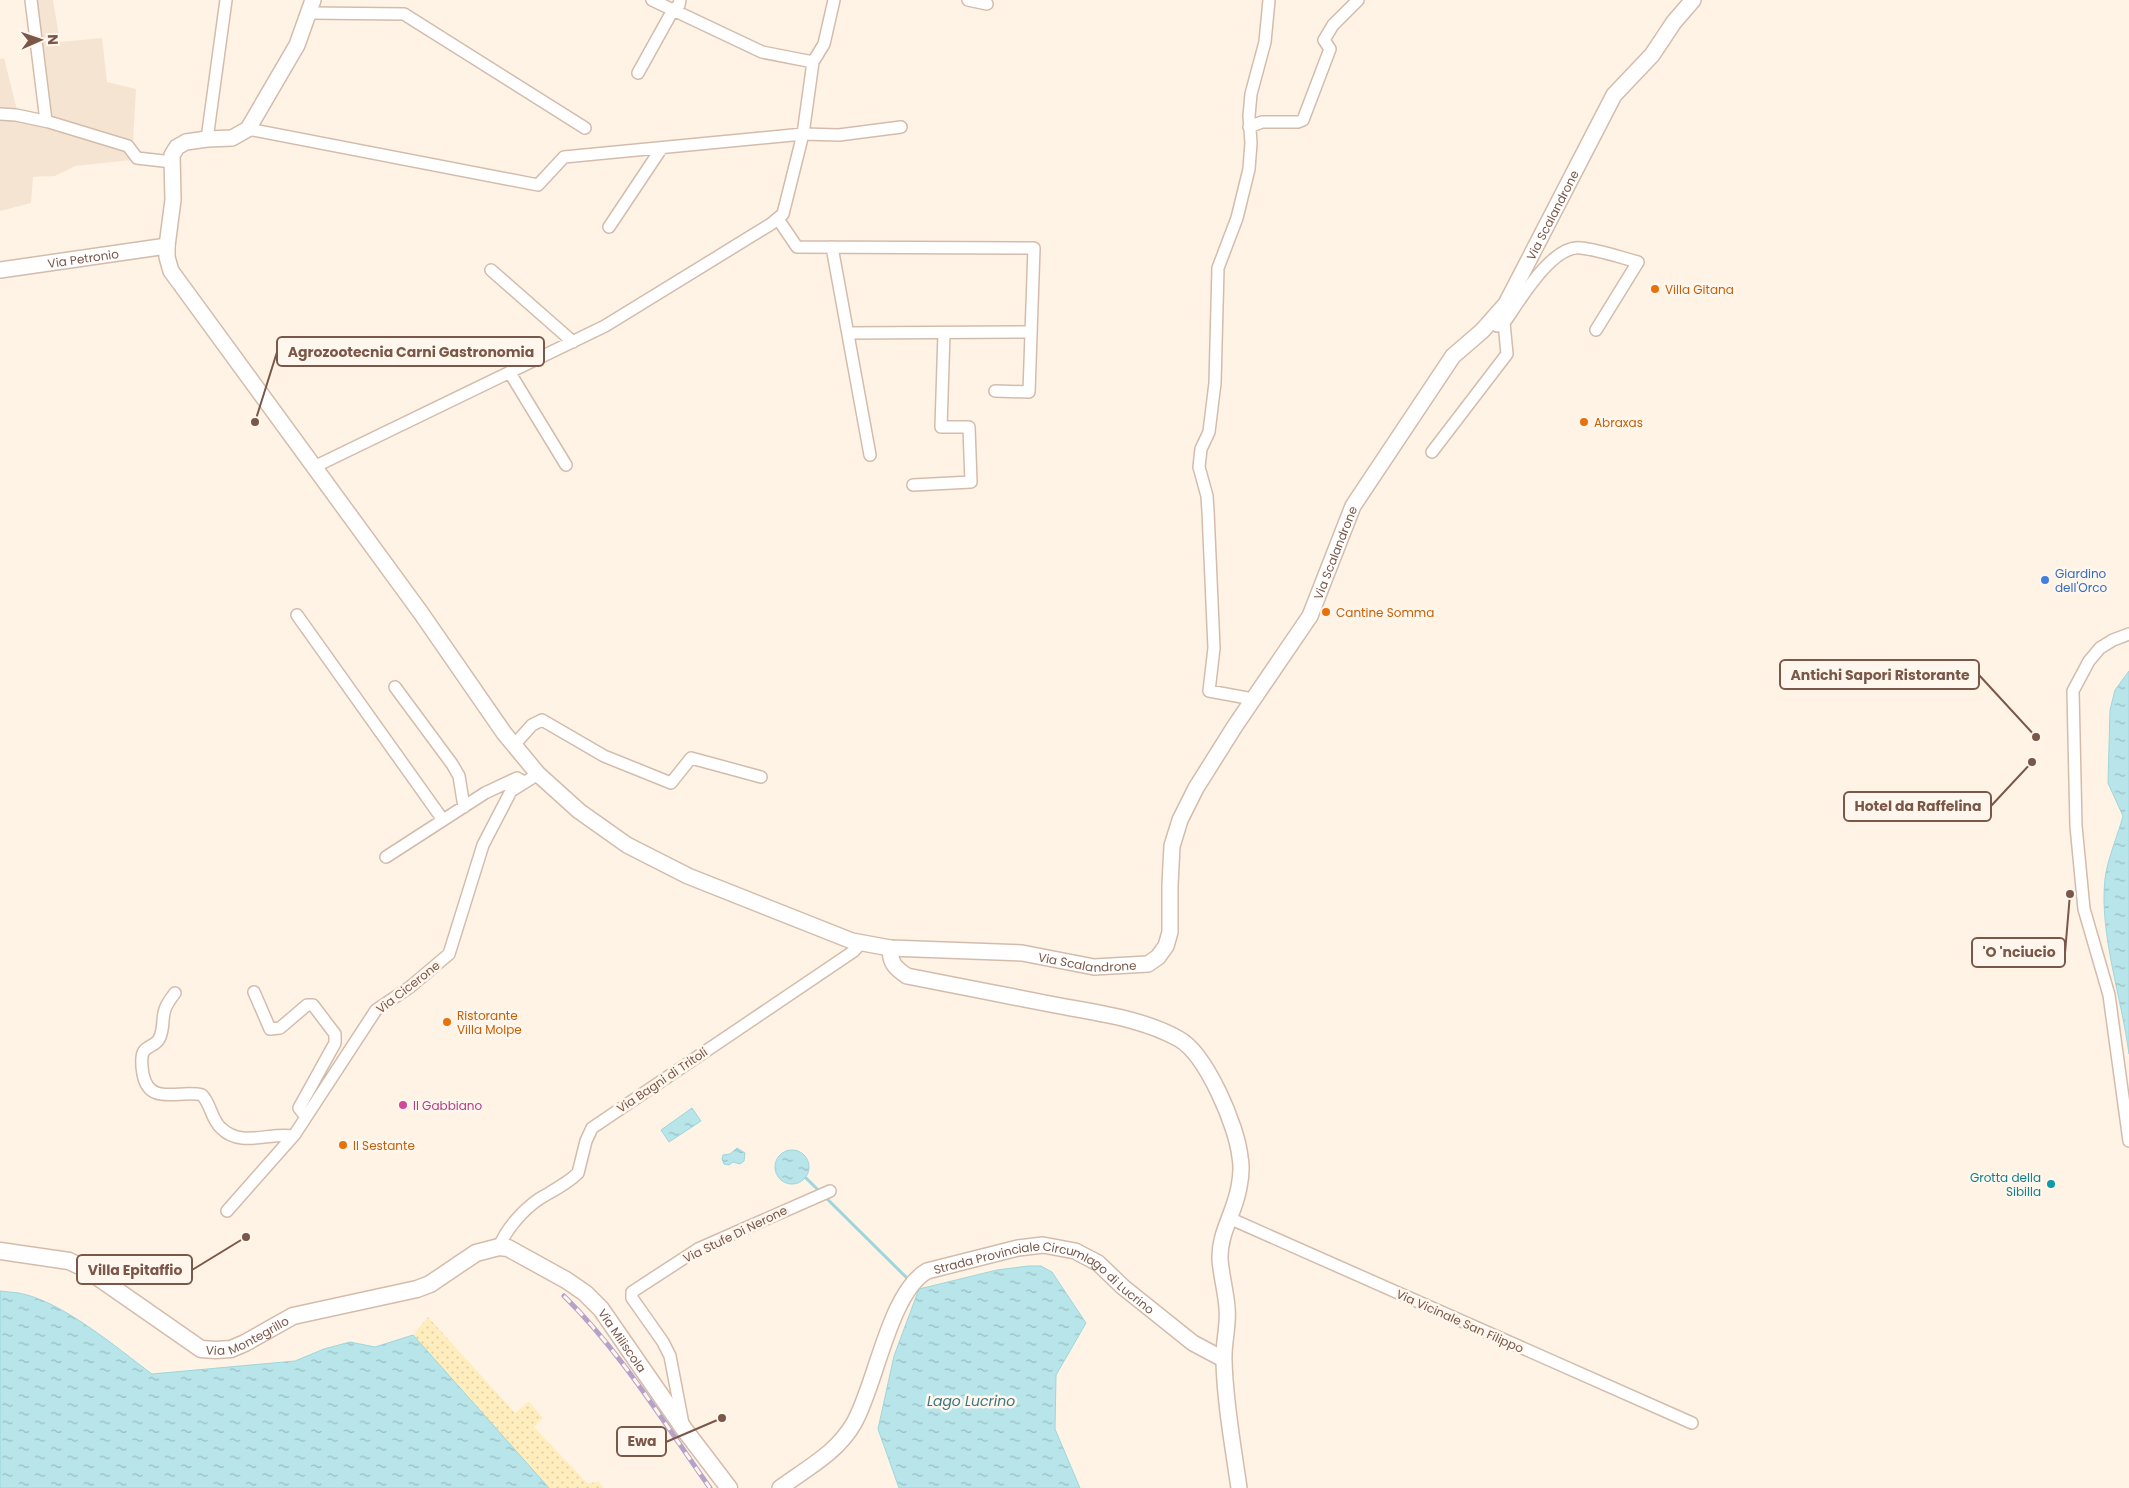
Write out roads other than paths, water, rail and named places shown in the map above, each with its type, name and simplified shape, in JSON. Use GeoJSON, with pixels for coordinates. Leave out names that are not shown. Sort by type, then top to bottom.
{"type":"FeatureCollection","features":[{"type":"Feature","properties":{"kind":"main road","name":"Via Montegrillo"},"geometry":{"type":"LineString","coordinates":[[0,1251],[68,1261],[86,1269],[201,1349],[216,1350],[231,1348],[245,1343],[293,1316],[417,1289],[430,1284],[476,1253],[499,1247]]}},
{"type":"Feature","properties":{"kind":"main road","name":"Via Miliscola"},"geometry":{"type":"LineString","coordinates":[[499,1247],[508,1248],[536,1262],[585,1293],[600,1309],[684,1429],[729,1488]]}},
{"type":"Feature","properties":{"kind":"street"},"geometry":{"type":"LineString","coordinates":[[31,0],[46,121]]}},
{"type":"Feature","properties":{"kind":"street"},"geometry":{"type":"LineString","coordinates":[[207,139],[226,0]]}},
{"type":"Feature","properties":{"kind":"street"},"geometry":{"type":"LineString","coordinates":[[652,0],[762,52],[813,62]]}},
{"type":"Feature","properties":{"kind":"street"},"geometry":{"type":"LineString","coordinates":[[638,73],[673,10],[679,5],[680,0]]}},
{"type":"Feature","properties":{"kind":"street"},"geometry":{"type":"LineString","coordinates":[[314,467],[605,326],[778,219],[783,214],[802,134],[813,62],[824,44],[834,0]]}},
{"type":"Feature","properties":{"kind":"street"},"geometry":{"type":"LineString","coordinates":[[968,0],[987,4]]}},
{"type":"Feature","properties":{"kind":"street"},"geometry":{"type":"LineString","coordinates":[[1254,699],[1209,691],[1214,648],[1210,530],[1207,496],[1199,467],[1201,449],[1209,432],[1215,383],[1218,268],[1236,218],[1249,169],[1251,94],[1265,42],[1269,0]]}},
{"type":"Feature","properties":{"kind":"street"},"geometry":{"type":"LineString","coordinates":[[1250,127],[1262,122],[1298,122],[1303,120],[1330,49],[1324,40],[1333,25],[1358,0]]}},
{"type":"Feature","properties":{"kind":"street","name":"Via Scalandrone"},"geometry":{"type":"LineString","coordinates":[[172,162],[173,200],[167,246],[167,257],[171,271],[514,745],[538,774],[578,811],[627,845],[688,876],[861,943],[890,948],[1022,953],[1094,967],[1132,966],[1148,964],[1166,946],[1170,932],[1172,846],[1180,820],[1196,788],[1310,616],[1353,506],[1453,356],[1482,331],[1506,304],[1614,95],[1652,55],[1674,22],[1693,0]]}},
{"type":"Feature","properties":{"kind":"street"},"geometry":{"type":"LineString","coordinates":[[0,114],[46,121],[128,146],[137,158],[172,162],[172,155],[178,147],[186,142],[232,138],[248,129],[297,45],[311,6],[404,14],[585,128]]}},
{"type":"Feature","properties":{"kind":"street"},"geometry":{"type":"LineString","coordinates":[[248,129],[538,185],[564,157],[802,134],[839,135],[901,127]]}},
{"type":"Feature","properties":{"kind":"street"},"geometry":{"type":"LineString","coordinates":[[609,227],[661,149]]}},
{"type":"Feature","properties":{"kind":"street"},"geometry":{"type":"LineString","coordinates":[[778,219],[797,247],[1034,248],[1028,392],[994,391]]}},
{"type":"Feature","properties":{"kind":"street","name":"Via Petronio"},"geometry":{"type":"LineString","coordinates":[[0,270],[167,246]]}},
{"type":"Feature","properties":{"kind":"street"},"geometry":{"type":"LineString","coordinates":[[832,247],[870,455]]}},
{"type":"Feature","properties":{"kind":"street"},"geometry":{"type":"LineString","coordinates":[[1482,331],[1504,323],[1549,262],[1562,252],[1579,247],[1638,262],[1596,330]]}},
{"type":"Feature","properties":{"kind":"street"},"geometry":{"type":"LineString","coordinates":[[491,270],[573,342]]}},
{"type":"Feature","properties":{"kind":"street"},"geometry":{"type":"LineString","coordinates":[[1432,452],[1507,354],[1504,323]]}},
{"type":"Feature","properties":{"kind":"street"},"geometry":{"type":"LineString","coordinates":[[848,333],[1031,332]]}},
{"type":"Feature","properties":{"kind":"street"},"geometry":{"type":"LineString","coordinates":[[913,485],[971,482],[969,427],[941,427],[944,333]]}},
{"type":"Feature","properties":{"kind":"street"},"geometry":{"type":"LineString","coordinates":[[510,372],[566,465]]}},
{"type":"Feature","properties":{"kind":"street"},"geometry":{"type":"LineString","coordinates":[[297,615],[443,820]]}},
{"type":"Feature","properties":{"kind":"street"},"geometry":{"type":"LineString","coordinates":[[2129,634],[2113,640],[2100,648],[2090,661],[2073,691],[2076,826],[2084,909],[2109,995],[2129,1142]]}},
{"type":"Feature","properties":{"kind":"street"},"geometry":{"type":"LineString","coordinates":[[396,687],[459,776],[464,807]]}},
{"type":"Feature","properties":{"kind":"street"},"geometry":{"type":"LineString","coordinates":[[514,745],[532,725],[542,720],[604,756],[671,783],[691,758],[761,777]]}},
{"type":"Feature","properties":{"kind":"street","name":"Via Cicerone"},"geometry":{"type":"LineString","coordinates":[[227,1211],[293,1136],[376,1010],[410,987],[449,954],[483,845],[511,791],[538,774]]}},
{"type":"Feature","properties":{"kind":"street"},"geometry":{"type":"LineString","coordinates":[[386,857],[486,793],[517,778],[524,782]]}},
{"type":"Feature","properties":{"kind":"street","name":"Via Bagni di Tritoli"},"geometry":{"type":"LineString","coordinates":[[499,1247],[505,1234],[532,1206],[578,1173],[586,1141],[592,1128],[847,956],[861,943]]}},
{"type":"Feature","properties":{"kind":"street"},"geometry":{"type":"LineString","coordinates":[[890,948],[890,960],[898,970],[907,976],[1103,1014],[1164,1031],[1181,1040],[1195,1052],[1206,1070],[1236,1136],[1241,1173],[1236,1203],[1221,1242],[1220,1260],[1228,1310],[1223,1359],[1229,1425],[1239,1488]]}},
{"type":"Feature","properties":{"kind":"street"},"geometry":{"type":"LineString","coordinates":[[254,992],[270,1028],[280,1028],[307,1005],[313,1004],[335,1034],[335,1043],[299,1108],[306,1117]]}},
{"type":"Feature","properties":{"kind":"street"},"geometry":{"type":"LineString","coordinates":[[175,993],[164,1011],[163,1028],[158,1042],[145,1050],[143,1055],[144,1082],[158,1094],[188,1093],[202,1095],[207,1100],[214,1118],[221,1128],[231,1136],[240,1139],[293,1136]]}},
{"type":"Feature","properties":{"kind":"street","name":"Via Stufe Di Nerone"},"geometry":{"type":"LineString","coordinates":[[684,1429],[670,1356],[663,1342],[632,1298],[632,1292],[698,1249],[824,1193]]}},
{"type":"Feature","properties":{"kind":"street","name":"Via Vicinale San Filippo"},"geometry":{"type":"LineString","coordinates":[[1229,1218],[1692,1423]]}},
{"type":"Feature","properties":{"kind":"street","name":"Strada Provinciale Circumlago di Lucrino"},"geometry":{"type":"LineString","coordinates":[[780,1488],[811,1468],[839,1444],[854,1423],[896,1313],[914,1282],[927,1271],[1018,1248],[1043,1245],[1075,1251],[1098,1263],[1123,1288],[1193,1343],[1223,1359]]}},
{"type":"Feature","properties":{"kind":"street"},"geometry":{"type":"LineString","coordinates":[[656,1389],[675,1384]]}},
{"type":"Feature","properties":{"kind":"water"},"geometry":{"type":"Polygon","coordinates":[[[2129,671],[2129,1054],[2108,944],[2104,900],[2106,872],[2123,816],[2108,783],[2110,710],[2115,690],[2129,671]]]}},
{"type":"Feature","properties":{"kind":"water"},"geometry":{"type":"Polygon","coordinates":[[[692,1108],[701,1121],[669,1142],[661,1130],[692,1108]]]}},
{"type":"Feature","properties":{"kind":"water"},"geometry":{"type":"Polygon","coordinates":[[[737,1148],[745,1153],[744,1161],[740,1164],[733,1162],[729,1165],[724,1164],[723,1155],[730,1154],[737,1148]]]}},
{"type":"Feature","properties":{"kind":"water"},"geometry":{"type":"Polygon","coordinates":[[[792,1150],[799,1151],[804,1155],[808,1160],[808,1174],[804,1179],[799,1183],[792,1184],[785,1183],[780,1179],[776,1174],[775,1167],[776,1160],[780,1155],[785,1151],[792,1150]]]}},
{"type":"Feature","properties":{"kind":"water","name":"Lago Lucrino"},"geometry":{"type":"Polygon","coordinates":[[[1041,1266],[1052,1272],[1086,1323],[1056,1375],[1055,1429],[1080,1488],[899,1488],[878,1429],[894,1356],[919,1289],[997,1270],[1041,1266]]]}},
{"type":"Feature","properties":{"kind":"water"},"geometry":{"type":"Polygon","coordinates":[[[0,1291],[19,1293],[53,1305],[106,1339],[152,1374],[295,1361],[324,1349],[350,1342],[375,1347],[413,1335],[549,1488],[0,1488],[0,1291]]]}},
{"type":"Feature","properties":{"kind":"waterway"},"geometry":{"type":"LineString","coordinates":[[806,1178],[910,1281]]}},
{"type":"Feature","properties":{"kind":"railway"},"geometry":{"type":"LineString","coordinates":[[564,1296],[623,1364],[710,1488]]}},
{"type":"Feature","properties":{"kind":"place","name":"Villa Gitana"},"geometry":{"type":"Point","coordinates":[1655,289]}},
{"type":"Feature","properties":{"kind":"place","name":"Agrozootecnia Carni Gastronomia"},"geometry":{"type":"Point","coordinates":[255,422]}},
{"type":"Feature","properties":{"kind":"place","name":"Abraxas"},"geometry":{"type":"Point","coordinates":[1584,422]}},
{"type":"Feature","properties":{"kind":"place","name":"Giardino dell'Orco"},"geometry":{"type":"Point","coordinates":[2045,580]}},
{"type":"Feature","properties":{"kind":"place","name":"Cantine Somma"},"geometry":{"type":"Point","coordinates":[1326,612]}},
{"type":"Feature","properties":{"kind":"place","name":"Antichi Sapori Ristorante"},"geometry":{"type":"Point","coordinates":[2036,737]}},
{"type":"Feature","properties":{"kind":"place","name":"Hotel da Raffelina"},"geometry":{"type":"Point","coordinates":[2032,762]}},
{"type":"Feature","properties":{"kind":"place","name":"'O 'nciucio"},"geometry":{"type":"Point","coordinates":[2070,894]}},
{"type":"Feature","properties":{"kind":"place","name":"Ristorante Villa Molpe"},"geometry":{"type":"Point","coordinates":[447,1022]}},
{"type":"Feature","properties":{"kind":"place","name":"Il Gabbiano"},"geometry":{"type":"Point","coordinates":[403,1105]}},
{"type":"Feature","properties":{"kind":"place","name":"Il Sestante"},"geometry":{"type":"Point","coordinates":[343,1145]}},
{"type":"Feature","properties":{"kind":"place","name":"Grotta della Sibilla"},"geometry":{"type":"Point","coordinates":[2051,1184]}},
{"type":"Feature","properties":{"kind":"place","name":"Villa Epitaffio"},"geometry":{"type":"Point","coordinates":[246,1237]}},
{"type":"Feature","properties":{"kind":"place","name":"Ewa"},"geometry":{"type":"Point","coordinates":[722,1418]}}]}
